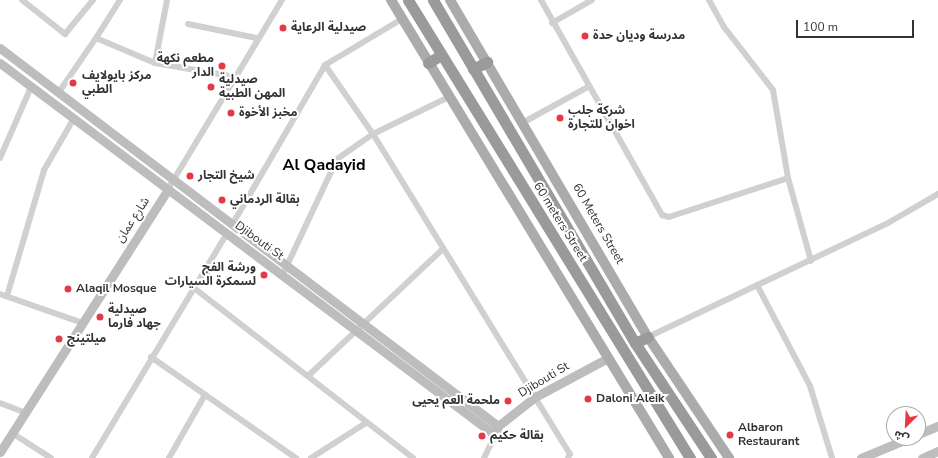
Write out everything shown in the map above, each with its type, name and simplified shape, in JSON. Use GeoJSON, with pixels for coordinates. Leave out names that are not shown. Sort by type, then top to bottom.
{"type":"FeatureCollection","features":[{"type":"Feature","properties":{"kind":"highway","name":"60 meters Street"},"geometry":{"type":"LineString","coordinates":[[408,0],[690,458]]}},
{"type":"Feature","properties":{"kind":"highway","name":"60 meters Street"},"geometry":{"type":"LineString","coordinates":[[433,0],[636,343],[711,458]]}},
{"type":"Feature","properties":{"kind":"highway"},"geometry":{"type":"LineString","coordinates":[[428,63],[442,55]]}},
{"type":"Feature","properties":{"kind":"highway"},"geometry":{"type":"LineString","coordinates":[[473,69],[487,62]]}},
{"type":"Feature","properties":{"kind":"highway"},"geometry":{"type":"LineString","coordinates":[[636,343],[648,337]]}},
{"type":"Feature","properties":{"kind":"main road"},"geometry":{"type":"LineString","coordinates":[[391,0],[606,359],[669,458]]}},
{"type":"Feature","properties":{"kind":"main road","name":"60 Meters Street"},"geometry":{"type":"LineString","coordinates":[[450,0],[524,122],[648,337],[729,458]]}},
{"type":"Feature","properties":{"kind":"street"},"geometry":{"type":"LineString","coordinates":[[22,0],[65,34],[93,0]]}},
{"type":"Feature","properties":{"kind":"street"},"geometry":{"type":"LineString","coordinates":[[59,92],[120,0]]}},
{"type":"Feature","properties":{"kind":"street"},"geometry":{"type":"LineString","coordinates":[[155,63],[167,0]]}},
{"type":"Feature","properties":{"kind":"street","name":"شارع عمان"},"geometry":{"type":"LineString","coordinates":[[0,452],[80,322],[168,189],[236,78],[257,38],[282,0]]}},
{"type":"Feature","properties":{"kind":"street"},"geometry":{"type":"LineString","coordinates":[[541,0],[588,88],[662,215],[669,217],[788,178]]}},
{"type":"Feature","properties":{"kind":"street"},"geometry":{"type":"LineString","coordinates":[[552,23],[592,0]]}},
{"type":"Feature","properties":{"kind":"street"},"geometry":{"type":"LineString","coordinates":[[709,0],[724,27],[773,90],[788,178],[812,261]]}},
{"type":"Feature","properties":{"kind":"street"},"geometry":{"type":"LineString","coordinates":[[92,458],[325,65],[402,19]]}},
{"type":"Feature","properties":{"kind":"street"},"geometry":{"type":"LineString","coordinates":[[188,24],[257,38]]}},
{"type":"Feature","properties":{"kind":"street"},"geometry":{"type":"LineString","coordinates":[[96,38],[155,63],[236,78]]}},
{"type":"Feature","properties":{"kind":"street","name":"Djibouti St"},"geometry":{"type":"LineString","coordinates":[[0,48],[174,179],[229,229]]}},
{"type":"Feature","properties":{"kind":"street","name":"Djibouti St"},"geometry":{"type":"LineString","coordinates":[[0,63],[73,120],[168,189],[229,229],[285,270],[363,321],[496,430]]}},
{"type":"Feature","properties":{"kind":"street"},"geometry":{"type":"LineString","coordinates":[[325,65],[373,134],[570,454],[568,458]]}},
{"type":"Feature","properties":{"kind":"street"},"geometry":{"type":"LineString","coordinates":[[0,158],[2,145],[31,87]]}},
{"type":"Feature","properties":{"kind":"street"},"geometry":{"type":"LineString","coordinates":[[524,122],[588,88]]}},
{"type":"Feature","properties":{"kind":"street"},"geometry":{"type":"LineString","coordinates":[[285,270],[337,159],[373,134],[449,97]]}},
{"type":"Feature","properties":{"kind":"street"},"geometry":{"type":"LineString","coordinates":[[7,296],[44,170],[73,120]]}},
{"type":"Feature","properties":{"kind":"street"},"geometry":{"type":"LineString","coordinates":[[648,337],[757,285],[812,261],[938,194]]}},
{"type":"Feature","properties":{"kind":"street"},"geometry":{"type":"LineString","coordinates":[[308,376],[363,321],[443,249]]}},
{"type":"Feature","properties":{"kind":"street","name":"Djibouti St"},"geometry":{"type":"LineString","coordinates":[[285,270],[356,328],[496,430]]}},
{"type":"Feature","properties":{"kind":"street"},"geometry":{"type":"LineString","coordinates":[[757,285],[810,386],[832,458]]}},
{"type":"Feature","properties":{"kind":"street"},"geometry":{"type":"LineString","coordinates":[[194,288],[308,376],[409,457]]}},
{"type":"Feature","properties":{"kind":"street"},"geometry":{"type":"LineString","coordinates":[[0,294],[80,322]]}},
{"type":"Feature","properties":{"kind":"street"},"geometry":{"type":"LineString","coordinates":[[151,357],[296,458]]}},
{"type":"Feature","properties":{"kind":"street","name":"Djibouti St"},"geometry":{"type":"LineString","coordinates":[[496,430],[535,397],[606,359]]}},
{"type":"Feature","properties":{"kind":"street"},"geometry":{"type":"LineString","coordinates":[[169,458],[205,395]]}},
{"type":"Feature","properties":{"kind":"street"},"geometry":{"type":"LineString","coordinates":[[0,403],[24,412]]}},
{"type":"Feature","properties":{"kind":"street"},"geometry":{"type":"LineString","coordinates":[[311,458],[366,423]]}},
{"type":"Feature","properties":{"kind":"street"},"geometry":{"type":"LineString","coordinates":[[926,431],[938,426]]}},
{"type":"Feature","properties":{"kind":"street"},"geometry":{"type":"LineString","coordinates":[[484,458],[496,430]]}},
{"type":"Feature","properties":{"kind":"street"},"geometry":{"type":"LineString","coordinates":[[12,432],[51,458]]}},
{"type":"Feature","properties":{"kind":"street"},"geometry":{"type":"LineString","coordinates":[[861,458],[890,446]]}},
{"type":"Feature","properties":{"kind":"street"},"geometry":{"type":"LineString","coordinates":[[924,458],[938,451]]}},
{"type":"Feature","properties":{"kind":"place","name":"صيدلية الرعاية"},"geometry":{"type":"Point","coordinates":[283,28]}},
{"type":"Feature","properties":{"kind":"place","name":"مدرسة وديان حدة"},"geometry":{"type":"Point","coordinates":[585,36]}},
{"type":"Feature","properties":{"kind":"place","name":"مطعم نكهة الدار"},"geometry":{"type":"Point","coordinates":[222,66]}},
{"type":"Feature","properties":{"kind":"place","name":"مركز بايولايف الطبي"},"geometry":{"type":"Point","coordinates":[73,83]}},
{"type":"Feature","properties":{"kind":"place","name":"صيدلية المهن الطبية"},"geometry":{"type":"Point","coordinates":[211,87]}},
{"type":"Feature","properties":{"kind":"place","name":"مخبز الأخوة"},"geometry":{"type":"Point","coordinates":[231,113]}},
{"type":"Feature","properties":{"kind":"place","name":"شركة جلب اخوان للتجارة"},"geometry":{"type":"Point","coordinates":[560,118]}},
{"type":"Feature","properties":{"kind":"place","name":"شيخ التجار"},"geometry":{"type":"Point","coordinates":[190,176]}},
{"type":"Feature","properties":{"kind":"place","name":"بقالة الردماني"},"geometry":{"type":"Point","coordinates":[222,200]}},
{"type":"Feature","properties":{"kind":"place","name":"ورشة الفج لسمكرة السيارات"},"geometry":{"type":"Point","coordinates":[264,275]}},
{"type":"Feature","properties":{"kind":"place","name":"Alaqil Mosque"},"geometry":{"type":"Point","coordinates":[68,289]}},
{"type":"Feature","properties":{"kind":"place","name":"صيدلية جهاد فارما"},"geometry":{"type":"Point","coordinates":[100,317]}},
{"type":"Feature","properties":{"kind":"place","name":"ميلتينج"},"geometry":{"type":"Point","coordinates":[59,339]}},
{"type":"Feature","properties":{"kind":"place","name":"Daloni Aleik"},"geometry":{"type":"Point","coordinates":[588,399]}},
{"type":"Feature","properties":{"kind":"place","name":"ملحمة العم يحيى"},"geometry":{"type":"Point","coordinates":[508,401]}},
{"type":"Feature","properties":{"kind":"place","name":"Albaron Restaurant"},"geometry":{"type":"Point","coordinates":[730,435]}},
{"type":"Feature","properties":{"kind":"place","name":"بقالة حكيم"},"geometry":{"type":"Point","coordinates":[482,436]}},
{"type":"Feature","properties":{"kind":"district","name":"Al Qadayid"},"geometry":{"type":"Point","coordinates":[324,165]}}]}
